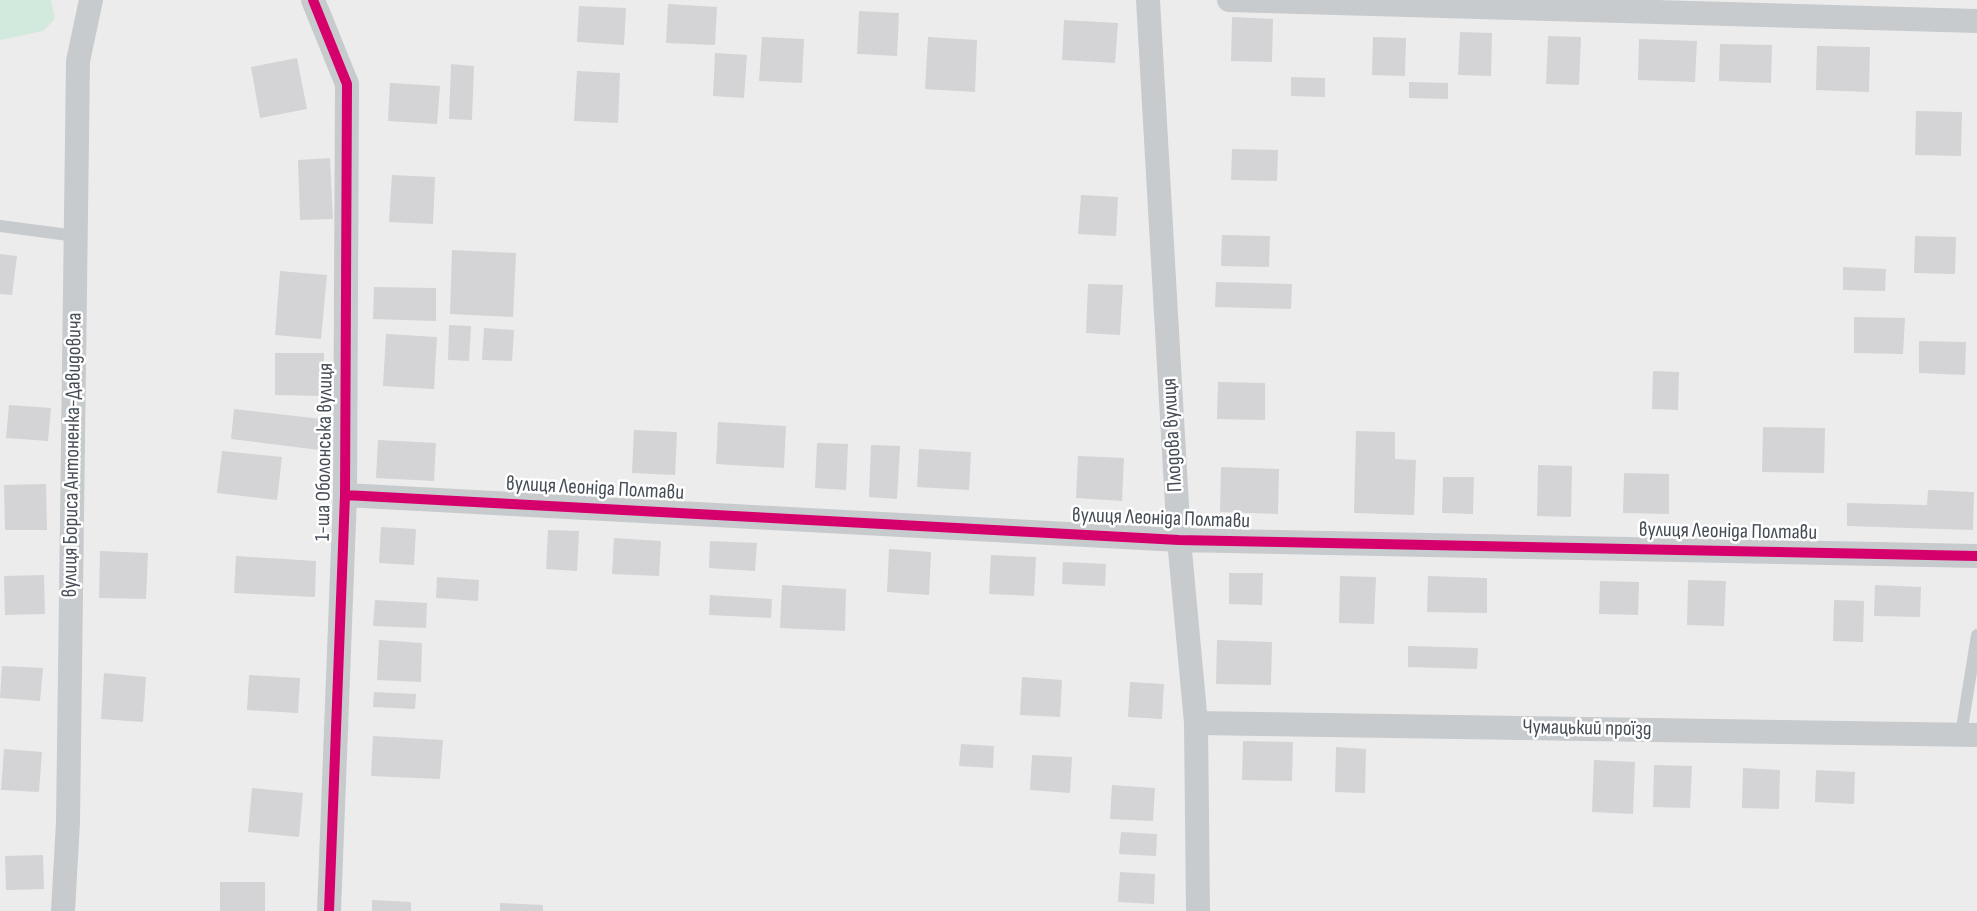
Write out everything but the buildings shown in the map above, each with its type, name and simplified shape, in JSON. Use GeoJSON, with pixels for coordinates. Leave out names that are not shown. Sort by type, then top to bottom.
{"type":"FeatureCollection","features":[{"type":"Feature","properties":{"kind":"street","name":"вулиця Бориса Антоненка-Давидовича"},"geometry":{"type":"LineString","coordinates":[[63,911],[68,822],[78,61],[91,0]]}},
{"type":"Feature","properties":{"kind":"street","name":"1-ша Оболонська вулиця"},"geometry":{"type":"LineString","coordinates":[[313,0],[347,84],[345,495],[328,911]]}},
{"type":"Feature","properties":{"kind":"street","name":"Плодова вулиця"},"geometry":{"type":"LineString","coordinates":[[1148,0],[1179,540],[1196,723],[1198,911]]}},
{"type":"Feature","properties":{"kind":"street"},"geometry":{"type":"LineString","coordinates":[[1229,0],[1977,21]]}},
{"type":"Feature","properties":{"kind":"street","name":"вулиця Леоніда Полтави"},"geometry":{"type":"LineString","coordinates":[[345,495],[1179,540],[1977,556]]}},
{"type":"Feature","properties":{"kind":"street","name":"Чумацький проїзд"},"geometry":{"type":"LineString","coordinates":[[1196,723],[1969,734]]}},
{"type":"Feature","properties":{"kind":"lane"},"geometry":{"type":"LineString","coordinates":[[0,226],[76,236]]}},
{"type":"Feature","properties":{"kind":"lane"},"geometry":{"type":"LineString","coordinates":[[1969,734],[1977,635]]}},
{"type":"Feature","properties":{"kind":"green space"},"geometry":{"type":"Polygon","coordinates":[[[0,0],[51,0],[55,19],[43,31],[0,40],[0,0]]]}},
{"type":"Feature","properties":{"kind":"cycle path"},"geometry":{"type":"LineString","coordinates":[[313,0],[347,84],[345,495],[329,911]]}},
{"type":"Feature","properties":{"kind":"cycle path"},"geometry":{"type":"LineString","coordinates":[[345,495],[1179,540],[1977,556]]}}]}
